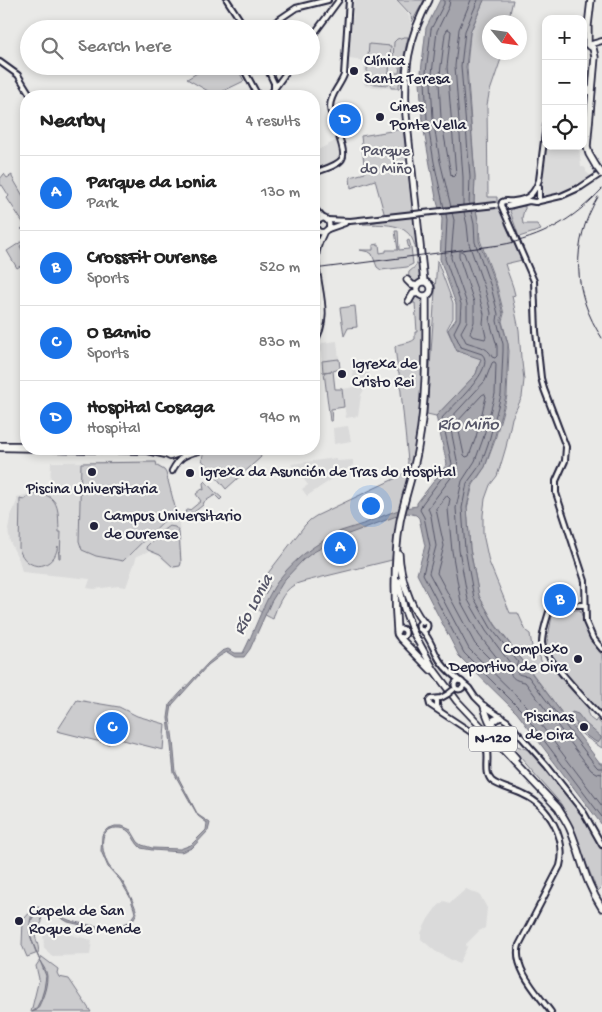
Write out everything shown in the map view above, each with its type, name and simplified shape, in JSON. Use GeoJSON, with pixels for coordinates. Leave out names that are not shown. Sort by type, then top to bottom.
{"type":"FeatureCollection","features":[{"type":"Feature","properties":{"kind":"highway","name":"N-120"},"geometry":{"type":"LineString","coordinates":[[418,293],[421,284],[405,90],[406,65],[411,42],[418,21],[429,0]]}},
{"type":"Feature","properties":{"kind":"highway"},"geometry":{"type":"LineString","coordinates":[[587,32],[591,0]]}},
{"type":"Feature","properties":{"kind":"highway"},"geometry":{"type":"LineString","coordinates":[[587,46],[593,48],[595,55],[587,147],[589,154],[602,174]]}},
{"type":"Feature","properties":{"kind":"highway"},"geometry":{"type":"LineString","coordinates":[[587,92],[592,88]]}},
{"type":"Feature","properties":{"kind":"highway"},"geometry":{"type":"LineString","coordinates":[[587,94],[590,96],[591,102]]}},
{"type":"Feature","properties":{"kind":"highway"},"geometry":{"type":"LineString","coordinates":[[407,280],[412,285],[421,284]]}},
{"type":"Feature","properties":{"kind":"highway","name":"N-120"},"geometry":{"type":"LineString","coordinates":[[421,284],[428,283],[431,289],[430,293],[426,296],[426,372],[422,417],[418,448],[400,520],[396,554],[406,631],[426,656],[444,684],[484,730],[558,808],[570,829],[591,890],[602,908]]}},
{"type":"Feature","properties":{"kind":"highway"},"geometry":{"type":"LineString","coordinates":[[409,301],[413,294],[418,293],[426,296]]}},
{"type":"Feature","properties":{"kind":"highway"},"geometry":{"type":"LineString","coordinates":[[397,540],[404,582],[422,627]]}},
{"type":"Feature","properties":{"kind":"highway"},"geometry":{"type":"LineString","coordinates":[[396,554],[395,595],[406,631],[444,684]]}},
{"type":"Feature","properties":{"kind":"highway"},"geometry":{"type":"LineString","coordinates":[[484,706],[499,738],[544,792]]}},
{"type":"Feature","properties":{"kind":"highway"},"geometry":{"type":"LineString","coordinates":[[492,726],[494,720],[501,717]]}},
{"type":"Feature","properties":{"kind":"main road"},"geometry":{"type":"LineString","coordinates":[[320,219],[325,219],[329,224],[320,241]]}},
{"type":"Feature","properties":{"kind":"main road"},"geometry":{"type":"LineString","coordinates":[[320,232],[326,231]]}},
{"type":"Feature","properties":{"kind":"main road"},"geometry":{"type":"LineString","coordinates":[[320,299],[322,320],[320,331]]}},
{"type":"Feature","properties":{"kind":"main road"},"geometry":{"type":"LineString","coordinates":[[0,447],[20,445]]}},
{"type":"Feature","properties":{"kind":"main road"},"geometry":{"type":"LineString","coordinates":[[0,447],[20,448]]}},
{"type":"Feature","properties":{"kind":"main road"},"geometry":{"type":"LineString","coordinates":[[166,455],[170,457],[175,455]]}},
{"type":"Feature","properties":{"kind":"main road"},"geometry":{"type":"LineString","coordinates":[[172,471],[180,458],[184,455]]}},
{"type":"Feature","properties":{"kind":"street"},"geometry":{"type":"LineString","coordinates":[[227,0],[240,20]]}},
{"type":"Feature","properties":{"kind":"street"},"geometry":{"type":"LineString","coordinates":[[278,20],[296,8],[328,0]]}},
{"type":"Feature","properties":{"kind":"street"},"geometry":{"type":"LineString","coordinates":[[320,26],[339,0]]}},
{"type":"Feature","properties":{"kind":"street"},"geometry":{"type":"LineString","coordinates":[[320,170],[338,163],[343,156],[343,150],[330,110],[330,101],[344,74],[349,0]]}},
{"type":"Feature","properties":{"kind":"street"},"geometry":{"type":"LineString","coordinates":[[587,45],[602,41]]}},
{"type":"Feature","properties":{"kind":"street"},"geometry":{"type":"LineString","coordinates":[[0,62],[18,75],[28,90]]}},
{"type":"Feature","properties":{"kind":"street"},"geometry":{"type":"LineString","coordinates":[[248,75],[255,90]]}},
{"type":"Feature","properties":{"kind":"street"},"geometry":{"type":"LineString","coordinates":[[270,75],[274,83],[274,89]]}},
{"type":"Feature","properties":{"kind":"street"},"geometry":{"type":"LineString","coordinates":[[274,89],[284,75]]}},
{"type":"Feature","properties":{"kind":"street"},"geometry":{"type":"LineString","coordinates":[[536,197],[543,150]]}},
{"type":"Feature","properties":{"kind":"street"},"geometry":{"type":"LineString","coordinates":[[320,214],[325,219],[350,221],[505,205],[531,201],[530,198],[536,197],[545,200],[576,190],[602,174]]}},
{"type":"Feature","properties":{"kind":"street"},"geometry":{"type":"LineString","coordinates":[[505,205],[536,197]]}},
{"type":"Feature","properties":{"kind":"street"},"geometry":{"type":"LineString","coordinates":[[505,205],[507,216],[534,281],[536,331],[541,378],[566,447],[565,461],[557,478],[556,493],[585,580],[586,622],[593,638],[602,649]]}},
{"type":"Feature","properties":{"kind":"street"},"geometry":{"type":"LineString","coordinates":[[326,231],[350,221]]}},
{"type":"Feature","properties":{"kind":"street"},"geometry":{"type":"LineString","coordinates":[[585,605],[553,605],[550,609],[542,642],[543,648],[554,664],[602,718]]}},
{"type":"Feature","properties":{"kind":"street"},"geometry":{"type":"LineString","coordinates":[[406,631],[422,627],[438,658],[450,672],[458,686]]}},
{"type":"Feature","properties":{"kind":"street"},"geometry":{"type":"LineString","coordinates":[[435,706],[458,686],[469,688],[484,706],[507,721],[521,736],[584,813],[602,845]]}},
{"type":"Feature","properties":{"kind":"street"},"geometry":{"type":"LineString","coordinates":[[448,694],[441,698],[431,699],[429,701],[430,705],[435,706],[441,712],[476,734],[483,742],[487,751],[489,776],[493,782],[532,799],[549,816],[557,831],[562,849],[560,866],[519,945],[517,953],[522,971],[551,1012]]}},
{"type":"Feature","properties":{"kind":"street"},"geometry":{"type":"LineString","coordinates":[[434,699],[436,700],[435,706]]}},
{"type":"Feature","properties":{"kind":"shaded area"},"geometry":{"type":"Polygon","coordinates":[[[354,0],[396,0],[409,16],[412,26],[404,53],[399,89],[365,86],[363,81],[365,61],[349,59],[354,0]]]}},
{"type":"Feature","properties":{"kind":"shaded area"},"geometry":{"type":"Polygon","coordinates":[[[337,140],[340,151],[338,159],[320,167],[320,149],[337,140]]]}},
{"type":"Feature","properties":{"kind":"shaded area"},"geometry":{"type":"Polygon","coordinates":[[[546,150],[579,150],[581,167],[584,167],[591,176],[566,191],[544,196],[541,192],[546,150]]]}},
{"type":"Feature","properties":{"kind":"shaded area"},"geometry":{"type":"Polygon","coordinates":[[[337,341],[339,359],[322,361],[320,347],[322,343],[337,341]]]}},
{"type":"Feature","properties":{"kind":"shaded area"},"geometry":{"type":"Polygon","coordinates":[[[367,366],[370,379],[361,395],[358,416],[346,418],[342,389],[355,387],[352,368],[367,366]]]}},
{"type":"Feature","properties":{"kind":"shaded area"},"geometry":{"type":"Polygon","coordinates":[[[348,426],[351,441],[334,444],[333,428],[348,426]]]}},
{"type":"Feature","properties":{"kind":"shaded area"},"geometry":{"type":"Polygon","coordinates":[[[336,458],[337,461],[353,460],[353,465],[307,496],[302,489],[308,485],[296,466],[293,467],[291,464],[336,458]]]}},
{"type":"Feature","properties":{"kind":"shaded area","name":"Campus Universitario de Ourense"},"geometry":{"type":"Polygon","coordinates":[[[157,461],[157,464],[165,470],[179,524],[181,566],[173,568],[159,556],[149,551],[137,556],[126,587],[94,589],[87,588],[90,579],[22,572],[19,560],[10,542],[8,529],[10,518],[17,497],[37,492],[50,492],[51,462],[157,461]]]}},
{"type":"Feature","properties":{"kind":"shaded area"},"geometry":{"type":"Polygon","coordinates":[[[466,889],[480,895],[487,908],[485,928],[479,931],[466,944],[467,947],[459,964],[435,951],[421,939],[421,933],[436,908],[444,901],[450,903],[466,889]]]}},
{"type":"Feature","properties":{"kind":"shaded area"},"geometry":{"type":"Polygon","coordinates":[[[47,929],[92,940],[90,955],[52,956],[44,948],[43,932],[47,929]]]}},
{"type":"Feature","properties":{"kind":"green space"},"geometry":{"type":"Polygon","coordinates":[[[397,0],[424,0],[412,22],[411,15],[397,0]]]}},
{"type":"Feature","properties":{"kind":"green space"},"geometry":{"type":"Polygon","coordinates":[[[484,0],[513,0],[510,15],[482,15],[482,60],[501,60],[487,105],[488,197],[497,197],[497,203],[492,204],[492,208],[499,208],[522,260],[505,264],[515,295],[512,296],[519,330],[524,380],[522,397],[512,418],[501,464],[485,499],[483,534],[489,562],[510,613],[518,613],[526,631],[530,634],[533,653],[539,653],[541,661],[547,666],[549,664],[589,709],[587,712],[590,718],[595,722],[597,719],[602,725],[602,748],[584,736],[569,722],[495,624],[479,596],[470,549],[467,508],[473,485],[485,467],[494,443],[507,396],[509,351],[502,321],[504,314],[497,286],[480,240],[479,224],[474,202],[475,177],[467,67],[470,33],[484,0]]]}},
{"type":"Feature","properties":{"kind":"green space"},"geometry":{"type":"Polygon","coordinates":[[[408,37],[399,88],[391,88],[392,73],[399,73],[401,61],[393,60],[394,42],[408,37]]]}},
{"type":"Feature","properties":{"kind":"green space"},"geometry":{"type":"Polygon","coordinates":[[[369,44],[391,46],[388,85],[366,83],[369,44]]]}},
{"type":"Feature","properties":{"kind":"green space"},"geometry":{"type":"Polygon","coordinates":[[[194,75],[241,75],[244,81],[225,90],[206,90],[187,79],[194,75]]]}},
{"type":"Feature","properties":{"kind":"green space","name":"Parque do Miño"},"geometry":{"type":"Polygon","coordinates":[[[403,129],[421,275],[417,284],[410,280],[409,276],[409,272],[416,265],[417,261],[414,242],[404,230],[397,227],[381,224],[363,224],[386,220],[375,180],[351,188],[350,177],[365,173],[361,136],[403,129]]]}},
{"type":"Feature","properties":{"kind":"green space"},"geometry":{"type":"Polygon","coordinates":[[[4,174],[7,178],[12,175],[20,191],[20,218],[7,198],[9,196],[2,185],[0,186],[0,179],[4,174]]]}},
{"type":"Feature","properties":{"kind":"green space"},"geometry":{"type":"Polygon","coordinates":[[[525,206],[522,218],[523,224],[537,224],[541,230],[519,237],[510,211],[525,206]]]}},
{"type":"Feature","properties":{"kind":"green space"},"geometry":{"type":"Polygon","coordinates":[[[395,231],[398,231],[399,250],[409,249],[407,241],[409,240],[413,264],[407,267],[381,270],[377,267],[372,254],[360,250],[373,250],[373,245],[379,244],[380,253],[386,252],[386,250],[398,250],[395,231]]]}},
{"type":"Feature","properties":{"kind":"green space"},"geometry":{"type":"Polygon","coordinates":[[[20,243],[20,266],[17,268],[7,251],[20,243]]]}},
{"type":"Feature","properties":{"kind":"green space"},"geometry":{"type":"Polygon","coordinates":[[[437,260],[453,303],[453,318],[447,329],[457,351],[481,358],[476,374],[436,416],[427,414],[437,260]]]}},
{"type":"Feature","properties":{"kind":"green space"},"geometry":{"type":"Polygon","coordinates":[[[419,295],[423,300],[423,336],[419,423],[414,455],[393,544],[392,560],[294,585],[283,595],[273,619],[257,609],[255,596],[257,590],[265,594],[270,586],[262,581],[305,525],[316,516],[394,479],[406,470],[408,461],[395,347],[415,339],[415,332],[417,332],[415,303],[412,303],[414,296],[419,295]]]}},
{"type":"Feature","properties":{"kind":"green space"},"geometry":{"type":"Polygon","coordinates":[[[355,306],[357,327],[348,328],[344,336],[340,308],[355,306]]]}},
{"type":"Feature","properties":{"kind":"green space"},"geometry":{"type":"Polygon","coordinates":[[[339,359],[340,369],[333,371],[335,389],[342,389],[344,407],[331,409],[332,421],[330,421],[324,372],[332,371],[323,372],[322,361],[339,359]]]}},
{"type":"Feature","properties":{"kind":"green space"},"geometry":{"type":"Polygon","coordinates":[[[203,455],[260,455],[261,457],[226,489],[202,460],[203,455]]]}},
{"type":"Feature","properties":{"kind":"green space"},"geometry":{"type":"Polygon","coordinates":[[[156,462],[157,466],[166,473],[175,507],[174,511],[123,561],[96,556],[82,550],[79,541],[81,463],[156,462]]]}},
{"type":"Feature","properties":{"kind":"green space"},"geometry":{"type":"Polygon","coordinates":[[[205,481],[222,498],[220,500],[215,495],[204,502],[193,513],[189,513],[191,522],[187,523],[185,512],[201,501],[196,494],[202,489],[204,490],[203,483],[205,481]]]}},
{"type":"Feature","properties":{"kind":"green space"},"geometry":{"type":"Polygon","coordinates":[[[39,493],[46,495],[55,502],[58,513],[59,532],[61,532],[60,558],[58,546],[55,556],[49,562],[39,566],[29,563],[24,559],[19,548],[20,499],[24,500],[31,495],[39,493]]]}},
{"type":"Feature","properties":{"kind":"green space"},"geometry":{"type":"Polygon","coordinates":[[[169,526],[175,527],[179,532],[180,566],[173,567],[160,555],[148,550],[146,547],[169,526]]]}},
{"type":"Feature","properties":{"kind":"green space","name":"Complexo Deportivo de Oira"},"geometry":{"type":"Polygon","coordinates":[[[580,610],[591,641],[602,655],[602,715],[556,663],[546,647],[553,611],[580,610]]]}},
{"type":"Feature","properties":{"kind":"green space"},"geometry":{"type":"Polygon","coordinates":[[[77,700],[119,707],[137,716],[165,724],[163,750],[111,737],[109,744],[57,731],[77,700]]]}},
{"type":"Feature","properties":{"kind":"green space"},"geometry":{"type":"Polygon","coordinates":[[[499,733],[517,746],[529,750],[582,810],[602,848],[602,887],[596,893],[594,883],[570,821],[561,804],[499,733]]]}},
{"type":"Feature","properties":{"kind":"green space"},"geometry":{"type":"Polygon","coordinates":[[[39,907],[42,922],[35,933],[38,953],[27,957],[22,945],[23,920],[34,908],[39,907]]]}},
{"type":"Feature","properties":{"kind":"green space"},"geometry":{"type":"Polygon","coordinates":[[[42,957],[58,969],[59,977],[69,979],[91,1012],[31,1012],[39,979],[36,966],[42,957]]]}},
{"type":"Feature","properties":{"kind":"water","name":"Río Miño"},"geometry":{"type":"Polygon","coordinates":[[[440,0],[484,0],[470,32],[466,67],[475,177],[474,202],[479,224],[479,241],[496,286],[503,314],[501,320],[508,344],[508,351],[506,396],[485,467],[472,485],[467,507],[470,549],[479,596],[495,625],[526,665],[520,669],[530,671],[600,763],[602,763],[602,825],[517,713],[459,656],[417,574],[425,546],[419,518],[408,513],[343,536],[303,560],[285,579],[271,602],[250,649],[244,657],[235,657],[227,652],[220,656],[208,665],[172,705],[170,718],[176,773],[198,815],[210,823],[208,831],[192,848],[181,852],[141,848],[129,832],[123,829],[111,829],[105,833],[103,848],[107,862],[121,879],[133,901],[137,913],[131,923],[112,929],[94,928],[68,922],[54,914],[40,910],[34,915],[30,928],[30,921],[33,913],[40,909],[52,911],[66,919],[95,926],[113,927],[129,922],[135,913],[130,897],[120,880],[108,867],[101,851],[102,835],[107,829],[122,826],[131,830],[142,845],[152,848],[180,849],[191,845],[206,830],[207,823],[198,816],[174,773],[168,718],[170,704],[208,663],[222,651],[228,649],[235,653],[243,653],[274,587],[295,561],[341,531],[397,510],[417,506],[417,503],[447,464],[436,416],[476,374],[481,359],[457,351],[448,330],[456,319],[456,304],[440,259],[442,219],[436,198],[422,120],[420,81],[426,28],[440,0]]]}},
{"type":"Feature","properties":{"kind":"water"},"geometry":{"type":"Polygon","coordinates":[[[572,712],[578,714],[601,737],[598,743],[576,726],[577,723],[569,717],[572,712]]]}},
{"type":"Feature","properties":{"kind":"water"},"geometry":{"type":"Polygon","coordinates":[[[40,961],[47,977],[46,986],[37,1010],[32,1012],[36,1009],[44,989],[46,976],[40,961]]]}},
{"type":"Feature","properties":{"kind":"railway"},"geometry":{"type":"LineString","coordinates":[[320,268],[500,245],[530,238],[556,226],[580,210],[602,189]]}},
{"type":"Feature","properties":{"kind":"railway"},"geometry":{"type":"LineString","coordinates":[[598,197],[589,214],[583,232],[579,250],[579,268],[585,304],[602,338]]}},
{"type":"Feature","properties":{"kind":"place","name":"Clínica Santa Teresa"},"geometry":{"type":"Point","coordinates":[354,71]}},
{"type":"Feature","properties":{"kind":"place","name":"Cines Ponte Vella"},"geometry":{"type":"Point","coordinates":[380,117]}},
{"type":"Feature","properties":{"kind":"place","name":"Hospital Cosaga"},"geometry":{"type":"Point","coordinates":[345,120]}},
{"type":"Feature","properties":{"kind":"place","name":"Igrexa de Cristo Rei"},"geometry":{"type":"Point","coordinates":[342,374]}},
{"type":"Feature","properties":{"kind":"place","name":"Piscina Universitaria"},"geometry":{"type":"Point","coordinates":[92,472]}},
{"type":"Feature","properties":{"kind":"place","name":"Igrexa da Asunción de Tras do Hospital"},"geometry":{"type":"Point","coordinates":[190,473]}},
{"type":"Feature","properties":{"kind":"place","name":"Campus Universitario de Ourense"},"geometry":{"type":"Point","coordinates":[94,526]}},
{"type":"Feature","properties":{"kind":"place","name":"Parque da Lonia"},"geometry":{"type":"Point","coordinates":[340,548]}},
{"type":"Feature","properties":{"kind":"place","name":"CrossFit Ourense"},"geometry":{"type":"Point","coordinates":[560,600]}},
{"type":"Feature","properties":{"kind":"place","name":"Complexo Deportivo de Oira"},"geometry":{"type":"Point","coordinates":[578,659]}},
{"type":"Feature","properties":{"kind":"place","name":"Piscinas de Oira"},"geometry":{"type":"Point","coordinates":[584,727]}},
{"type":"Feature","properties":{"kind":"place","name":"O Bamio"},"geometry":{"type":"Point","coordinates":[112,728]}},
{"type":"Feature","properties":{"kind":"place","name":"Capela de San Roque de Mende"},"geometry":{"type":"Point","coordinates":[19,921]}},
{"type":"Feature","properties":{"kind":"water label","name":"Río Lonia"},"geometry":{"type":"Point","coordinates":[254,605]}}]}
